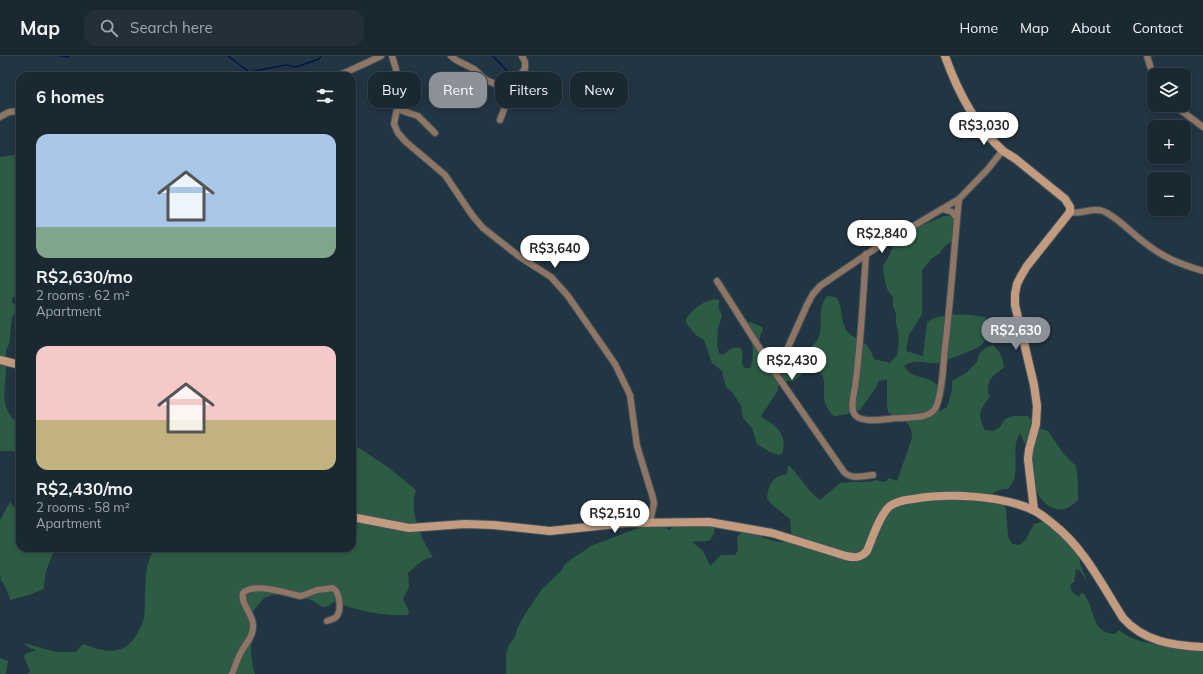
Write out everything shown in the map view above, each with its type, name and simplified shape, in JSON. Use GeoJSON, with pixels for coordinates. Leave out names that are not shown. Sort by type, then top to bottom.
{"type":"FeatureCollection","features":[{"type":"Feature","properties":{"kind":"street"},"geometry":{"type":"LineString","coordinates":[[347,72],[381,56]]}},
{"type":"Feature","properties":{"kind":"street"},"geometry":{"type":"LineString","coordinates":[[392,56],[396,69],[398,85],[397,109],[394,124],[398,134],[445,175],[472,215],[483,228],[514,252],[551,277],[560,286],[615,364],[630,395],[637,446],[653,498],[654,503],[650,522]]}},
{"type":"Feature","properties":{"kind":"street"},"geometry":{"type":"LineString","coordinates":[[451,56],[474,69],[486,80],[495,84]]}},
{"type":"Feature","properties":{"kind":"street"},"geometry":{"type":"LineString","coordinates":[[522,56],[525,62],[525,69],[522,72]]}},
{"type":"Feature","properties":{"kind":"street"},"geometry":{"type":"LineString","coordinates":[[945,56],[965,101],[976,119],[1003,150],[1065,199],[1069,204],[1070,212],[1027,266],[1017,284],[1015,294],[1037,406],[1036,424],[1028,459],[1034,510]]}},
{"type":"Feature","properties":{"kind":"street"},"geometry":{"type":"LineString","coordinates":[[1147,56],[1151,68]]}},
{"type":"Feature","properties":{"kind":"street"},"geometry":{"type":"LineString","coordinates":[[500,120],[505,108]]}},
{"type":"Feature","properties":{"kind":"street"},"geometry":{"type":"LineString","coordinates":[[397,109],[418,116],[435,133]]}},
{"type":"Feature","properties":{"kind":"street"},"geometry":{"type":"LineString","coordinates":[[0,118],[9,112],[16,111]]}},
{"type":"Feature","properties":{"kind":"street"},"geometry":{"type":"LineString","coordinates":[[1184,112],[1203,126]]}},
{"type":"Feature","properties":{"kind":"street"},"geometry":{"type":"LineString","coordinates":[[776,374],[813,294],[820,286],[866,254],[959,199],[988,169],[1003,150]]}},
{"type":"Feature","properties":{"kind":"street"},"geometry":{"type":"LineString","coordinates":[[866,254],[853,412],[856,416],[862,419],[871,420],[929,414],[936,406],[942,374],[959,199]]}},
{"type":"Feature","properties":{"kind":"street"},"geometry":{"type":"LineString","coordinates":[[943,209],[952,212],[957,218]]}},
{"type":"Feature","properties":{"kind":"street"},"geometry":{"type":"LineString","coordinates":[[1070,212],[1077,213],[1098,210],[1104,212],[1114,217],[1163,256],[1179,264],[1203,271]]}},
{"type":"Feature","properties":{"kind":"street"},"geometry":{"type":"LineString","coordinates":[[718,281],[776,374],[844,472],[852,477],[873,475]]}},
{"type":"Feature","properties":{"kind":"street"},"geometry":{"type":"LineString","coordinates":[[0,360],[16,364]]}},
{"type":"Feature","properties":{"kind":"street"},"geometry":{"type":"LineString","coordinates":[[356,518],[410,528],[465,524],[493,525],[550,531],[626,523],[709,522],[772,533],[804,544],[854,557],[861,557],[867,551],[886,510],[896,502],[954,495],[982,498],[1014,503],[1034,510],[1054,524],[1084,555],[1122,618],[1129,626],[1157,641],[1177,645],[1203,647]]}},
{"type":"Feature","properties":{"kind":"street"},"geometry":{"type":"LineString","coordinates":[[232,674],[252,633],[253,627],[250,614],[243,599],[243,593],[245,590],[262,588],[304,596],[317,590],[333,588],[337,591],[339,598],[338,613],[334,618],[327,621]]}},
{"type":"Feature","properties":{"kind":"green space"},"geometry":{"type":"Polygon","coordinates":[[[16,155],[16,297],[13,297],[12,302],[16,307],[16,311],[12,317],[9,344],[6,350],[4,394],[6,408],[9,414],[16,421],[16,453],[14,451],[0,451],[0,157],[16,155]]]}},
{"type":"Feature","properties":{"kind":"green space"},"geometry":{"type":"Polygon","coordinates":[[[944,216],[953,216],[954,224],[952,241],[944,247],[939,254],[932,258],[922,270],[922,314],[909,335],[906,351],[923,356],[927,322],[948,315],[985,317],[987,335],[980,346],[945,361],[937,363],[912,362],[904,366],[911,374],[929,380],[938,386],[937,402],[940,411],[947,407],[952,390],[952,381],[966,373],[977,362],[979,354],[985,348],[993,345],[998,350],[1003,360],[1004,367],[992,377],[989,383],[988,393],[990,396],[982,408],[980,416],[985,430],[993,431],[1000,427],[1005,419],[1013,416],[1028,416],[1036,427],[1048,431],[1063,453],[1076,466],[1078,483],[1078,500],[1070,507],[1057,509],[1046,504],[1037,491],[1034,483],[1026,448],[1020,433],[1016,447],[1015,476],[1012,483],[1008,489],[997,491],[989,499],[1002,500],[1006,509],[1008,537],[1012,544],[1020,545],[1026,539],[1034,524],[1046,521],[1061,526],[1079,556],[1080,564],[1087,581],[1080,571],[1076,569],[1074,582],[1071,584],[1072,590],[1079,597],[1082,592],[1087,598],[1094,618],[1101,629],[1115,634],[1119,630],[1128,636],[1148,643],[1203,645],[1203,674],[506,674],[506,654],[525,614],[542,589],[561,571],[566,563],[591,546],[638,528],[652,517],[669,530],[672,528],[670,520],[675,517],[681,518],[715,525],[714,533],[710,540],[692,542],[703,551],[710,566],[721,555],[735,555],[738,550],[737,537],[741,533],[754,534],[779,542],[792,540],[790,519],[771,504],[767,498],[770,485],[778,477],[787,474],[788,465],[811,492],[820,500],[840,483],[869,482],[876,480],[883,482],[889,478],[897,481],[912,438],[908,423],[888,412],[887,379],[879,381],[860,410],[844,415],[834,416],[825,403],[824,381],[823,376],[820,373],[807,370],[794,381],[784,381],[780,379],[777,392],[761,416],[771,422],[782,435],[784,446],[782,454],[779,455],[770,452],[757,444],[752,428],[743,418],[741,406],[733,393],[726,387],[722,371],[712,363],[704,340],[696,335],[687,324],[686,320],[695,308],[710,300],[719,300],[719,309],[722,316],[718,328],[717,345],[719,353],[723,355],[733,348],[741,348],[742,364],[745,368],[750,368],[752,364],[753,352],[752,339],[748,323],[751,322],[762,327],[763,330],[760,336],[759,347],[763,353],[767,366],[776,374],[787,355],[806,350],[815,344],[819,338],[823,303],[827,296],[836,297],[840,304],[846,330],[867,345],[874,359],[890,363],[897,355],[899,338],[893,297],[888,291],[885,282],[883,266],[900,235],[944,216]]]}},
{"type":"Feature","properties":{"kind":"green space"},"geometry":{"type":"Polygon","coordinates":[[[356,446],[389,468],[416,490],[414,507],[417,525],[424,542],[433,557],[423,560],[408,573],[409,587],[403,599],[409,611],[408,615],[389,615],[371,612],[334,602],[328,606],[322,607],[311,600],[299,600],[289,594],[272,595],[264,598],[253,611],[251,651],[255,674],[28,674],[30,671],[24,657],[25,654],[36,650],[29,648],[24,643],[56,652],[76,652],[83,644],[98,649],[113,651],[126,646],[132,641],[144,619],[145,587],[148,563],[152,552],[356,552],[356,446]]]}},
{"type":"Feature","properties":{"kind":"green space"},"geometry":{"type":"Polygon","coordinates":[[[10,502],[16,509],[16,552],[54,552],[47,568],[44,589],[10,600],[3,582],[1,581],[0,520],[10,502]]]}},
{"type":"Feature","properties":{"kind":"green space"},"geometry":{"type":"Polygon","coordinates":[[[0,658],[8,661],[6,674],[0,674],[0,658]]]}},
{"type":"Feature","properties":{"kind":"waterway"},"geometry":{"type":"LineString","coordinates":[[60,56],[69,56]]}},
{"type":"Feature","properties":{"kind":"waterway"},"geometry":{"type":"LineString","coordinates":[[228,56],[249,72],[286,65],[296,67],[319,59],[321,56]]}},
{"type":"Feature","properties":{"kind":"waterway"},"geometry":{"type":"LineString","coordinates":[[493,56],[508,72]]}}]}
